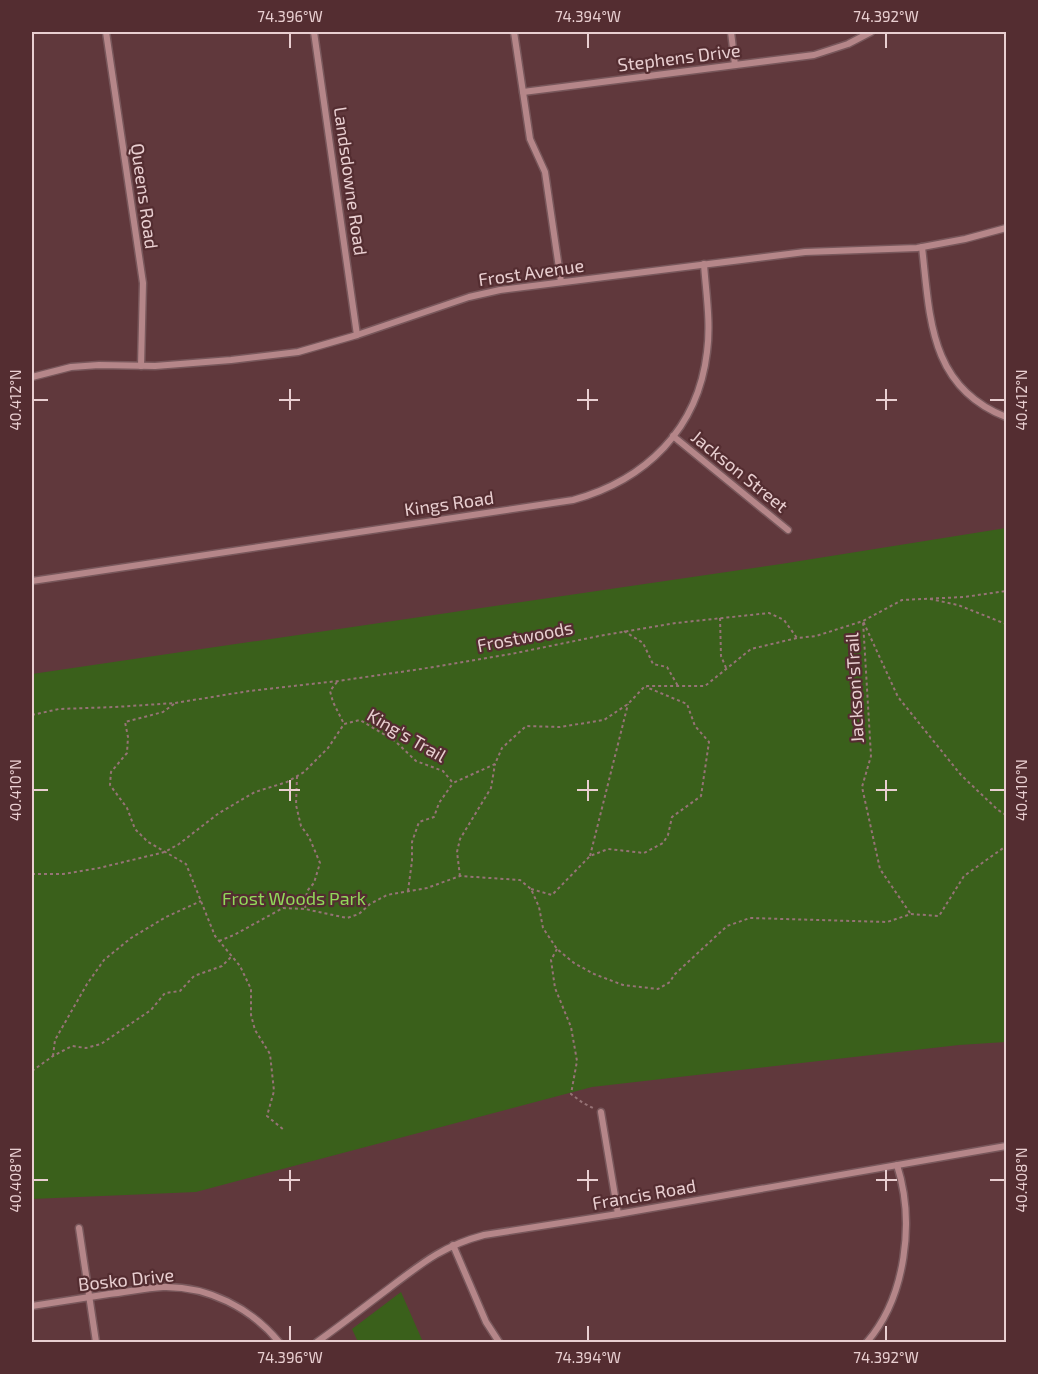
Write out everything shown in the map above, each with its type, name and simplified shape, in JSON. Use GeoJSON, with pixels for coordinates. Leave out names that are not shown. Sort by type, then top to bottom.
{"type":"FeatureCollection","features":[{"type":"Feature","properties":{"kind":"street","name":"Queens Road"},"geometry":{"type":"LineString","coordinates":[[106,32],[143,283],[141,366]]}},
{"type":"Feature","properties":{"kind":"street","name":"Landsdowne Road"},"geometry":{"type":"LineString","coordinates":[[314,32],[357,335]]}},
{"type":"Feature","properties":{"kind":"street"},"geometry":{"type":"LineString","coordinates":[[514,32],[530,139],[545,172],[561,282]]}},
{"type":"Feature","properties":{"kind":"street"},"geometry":{"type":"LineString","coordinates":[[731,32],[735,65]]}},
{"type":"Feature","properties":{"kind":"street","name":"Stephens Drive"},"geometry":{"type":"LineString","coordinates":[[522,92],[814,55],[848,44],[871,32]]}},
{"type":"Feature","properties":{"kind":"street","name":"Frost Avenue"},"geometry":{"type":"LineString","coordinates":[[32,376],[71,367],[155,366],[298,352],[357,335],[469,297],[500,290],[805,252],[922,247],[1006,228]]}},
{"type":"Feature","properties":{"kind":"street"},"geometry":{"type":"LineString","coordinates":[[922,247],[932,329],[939,353],[952,375],[968,394],[988,409],[1006,417]]}},
{"type":"Feature","properties":{"kind":"street","name":"Kings Road"},"geometry":{"type":"LineString","coordinates":[[32,581],[573,500],[623,481],[652,459],[673,436],[694,402],[705,368],[707,350],[708,326],[704,264]]}},
{"type":"Feature","properties":{"kind":"street","name":"Jackson Street"},"geometry":{"type":"LineString","coordinates":[[673,436],[788,530]]}},
{"type":"Feature","properties":{"kind":"street"},"geometry":{"type":"LineString","coordinates":[[600,1112],[618,1214]]}},
{"type":"Feature","properties":{"kind":"street","name":"Francis Road"},"geometry":{"type":"LineString","coordinates":[[317,1342],[427,1260],[453,1245],[484,1235],[618,1214],[1006,1146]]}},
{"type":"Feature","properties":{"kind":"street"},"geometry":{"type":"LineString","coordinates":[[867,1342],[890,1304],[906,1243],[905,1201],[897,1165]]}},
{"type":"Feature","properties":{"kind":"street"},"geometry":{"type":"LineString","coordinates":[[79,1228],[96,1342]]}},
{"type":"Feature","properties":{"kind":"street"},"geometry":{"type":"LineString","coordinates":[[453,1245],[486,1322],[499,1342]]}},
{"type":"Feature","properties":{"kind":"street","name":"Bosko Drive"},"geometry":{"type":"LineString","coordinates":[[32,1306],[150,1288],[195,1290],[237,1306],[262,1324],[279,1342]]}},
{"type":"Feature","properties":{"kind":"path"},"geometry":{"type":"LineString","coordinates":[[460,876],[457,852],[460,839],[491,788],[495,764],[502,748],[526,726],[560,727],[604,720],[627,704],[645,686],[705,686],[751,649],[816,636],[863,621],[902,600],[964,597],[1006,591]]}},
{"type":"Feature","properties":{"kind":"path"},"geometry":{"type":"LineString","coordinates":[[923,598],[958,605],[1006,624]]}},
{"type":"Feature","properties":{"kind":"path","name":"Frostwoods"},"geometry":{"type":"LineString","coordinates":[[32,715],[59,709],[176,703],[249,691],[338,681],[512,654],[676,623],[769,612],[783,620],[797,638]]}},
{"type":"Feature","properties":{"kind":"path"},"geometry":{"type":"LineString","coordinates":[[720,618],[721,656],[726,669]]}},
{"type":"Feature","properties":{"kind":"path","name":"Jackson'sTrail"},"geometry":{"type":"LineString","coordinates":[[863,621],[898,697],[961,775],[1006,815]]}},
{"type":"Feature","properties":{"kind":"path","name":"Jackson'sTrail"},"geometry":{"type":"LineString","coordinates":[[863,621],[871,756],[862,787],[880,869],[911,914]]}},
{"type":"Feature","properties":{"kind":"path"},"geometry":{"type":"LineString","coordinates":[[624,632],[643,643],[653,664],[667,667],[678,686]]}},
{"type":"Feature","properties":{"kind":"path"},"geometry":{"type":"LineString","coordinates":[[338,681],[330,691],[344,724]]}},
{"type":"Feature","properties":{"kind":"path"},"geometry":{"type":"LineString","coordinates":[[219,941],[283,908],[305,909],[347,918],[360,914],[370,904],[387,895],[428,888],[460,876],[519,880],[531,889],[552,895],[590,856],[608,849],[644,853],[663,843],[668,835],[672,817],[701,796],[709,742],[695,726],[687,704],[645,686]]}},
{"type":"Feature","properties":{"kind":"path"},"geometry":{"type":"LineString","coordinates":[[176,703],[163,712],[125,722],[128,737],[127,753],[111,772],[110,785],[127,808],[135,829],[148,842],[186,864],[215,936],[240,966],[251,989],[251,1015],[255,1030],[270,1054],[274,1090],[267,1116],[284,1130]]}},
{"type":"Feature","properties":{"kind":"path"},"geometry":{"type":"LineString","coordinates":[[590,856],[627,704]]}},
{"type":"Feature","properties":{"kind":"path","name":"King's Trail"},"geometry":{"type":"LineString","coordinates":[[32,874],[63,874],[165,852],[219,813],[255,792],[287,782],[304,772],[328,748],[344,724],[360,720],[395,741],[416,761],[443,771],[453,783],[495,764]]}},
{"type":"Feature","properties":{"kind":"path"},"geometry":{"type":"LineString","coordinates":[[297,776],[296,804],[301,826],[309,837],[320,863],[314,883],[308,891],[305,909]]}},
{"type":"Feature","properties":{"kind":"path"},"geometry":{"type":"LineString","coordinates":[[408,891],[412,842],[419,822],[434,817],[453,783]]}},
{"type":"Feature","properties":{"kind":"path"},"geometry":{"type":"LineString","coordinates":[[531,889],[539,907],[543,928],[557,950],[574,963],[603,978],[623,985],[658,989],[670,982],[674,975],[728,926],[750,918],[887,922],[911,914],[939,916],[964,876],[1006,846]]}},
{"type":"Feature","properties":{"kind":"path"},"geometry":{"type":"LineString","coordinates":[[53,1056],[55,1040],[87,984],[104,960],[131,938],[166,917],[201,901]]}},
{"type":"Feature","properties":{"kind":"path"},"geometry":{"type":"LineString","coordinates":[[557,950],[551,960],[555,988],[571,1027],[577,1061],[572,1094],[600,1112]]}},
{"type":"Feature","properties":{"kind":"path"},"geometry":{"type":"LineString","coordinates":[[32,1071],[72,1046],[86,1048],[101,1044],[151,1010],[165,993],[180,991],[194,976],[222,966],[231,956]]}},
{"type":"Feature","properties":{"kind":"green space","name":"Frost Woods Park"},"geometry":{"type":"Polygon","coordinates":[[[1006,528],[1006,1042],[959,1045],[592,1087],[196,1192],[32,1199],[32,674],[781,564],[1006,528]]]}},
{"type":"Feature","properties":{"kind":"green space"},"geometry":{"type":"Polygon","coordinates":[[[401,1292],[423,1342],[358,1342],[352,1329],[401,1292]]]}}]}
